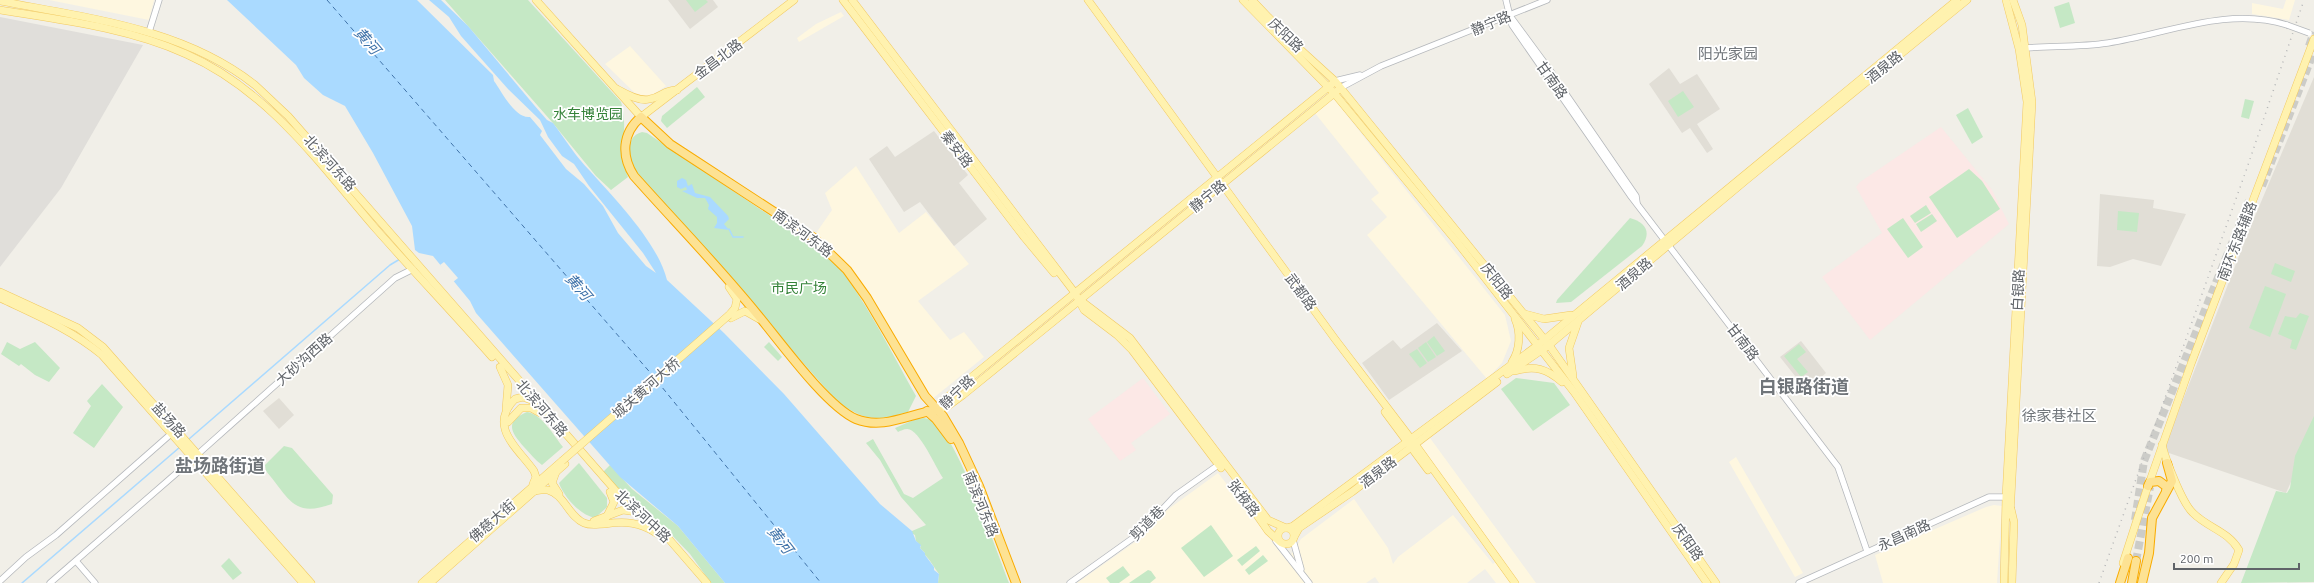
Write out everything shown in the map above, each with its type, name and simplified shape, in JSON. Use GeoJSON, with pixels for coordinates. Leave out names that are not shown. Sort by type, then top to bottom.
{"type":"FeatureCollection","features":[{"type":"Feature","properties":{"kind":"highway"},"geometry":{"type":"LineString","coordinates":[[641,117],[630,128],[626,138],[625,152],[627,164],[634,176],[833,403],[848,414],[865,421],[885,422],[936,410]]}},
{"type":"Feature","properties":{"kind":"highway","name":"南滨河东路"},"geometry":{"type":"LineString","coordinates":[[641,117],[670,144],[814,238],[833,254],[856,281],[925,396],[943,416],[966,456],[1016,583]]}},
{"type":"Feature","properties":{"kind":"highway","name":"南滨河东路"},"geometry":{"type":"LineString","coordinates":[[927,411],[943,428],[960,455],[1012,583]]}},
{"type":"Feature","properties":{"kind":"highway"},"geometry":{"type":"LineString","coordinates":[[2142,583],[2150,553],[2152,518],[2172,481],[2167,463]]}},
{"type":"Feature","properties":{"kind":"highway"},"geometry":{"type":"LineString","coordinates":[[2148,486],[2150,482],[2159,481],[2167,487],[2166,491]]}},
{"type":"Feature","properties":{"kind":"highway"},"geometry":{"type":"LineString","coordinates":[[2119,583],[2132,559],[2132,583]]}},
{"type":"Feature","properties":{"kind":"main road"},"geometry":{"type":"LineString","coordinates":[[22,0],[29,7]]}},
{"type":"Feature","properties":{"kind":"main road","name":"南滨河东路"},"geometry":{"type":"LineString","coordinates":[[536,0],[641,117]]}},
{"type":"Feature","properties":{"kind":"main road","name":"金昌北路"},"geometry":{"type":"LineString","coordinates":[[641,117],[794,0]]}},
{"type":"Feature","properties":{"kind":"main road","name":"秦安路"},"geometry":{"type":"LineString","coordinates":[[844,0],[1024,237],[1069,291],[1075,293]]}},
{"type":"Feature","properties":{"kind":"main road","name":"秦安路"},"geometry":{"type":"LineString","coordinates":[[852,0],[1075,293],[1084,310],[1117,335],[1132,350],[1221,463]]}},
{"type":"Feature","properties":{"kind":"main road","name":"武都路"},"geometry":{"type":"LineString","coordinates":[[1084,0],[1215,178]]}},
{"type":"Feature","properties":{"kind":"main road","name":"武都路"},"geometry":{"type":"LineString","coordinates":[[1088,0],[1220,185],[1515,583]]}},
{"type":"Feature","properties":{"kind":"main road","name":"庆阳路"},"geometry":{"type":"LineString","coordinates":[[1243,0],[1334,93],[1509,308],[1570,388],[1707,583]]}},
{"type":"Feature","properties":{"kind":"main road","name":"庆阳路"},"geometry":{"type":"LineString","coordinates":[[1252,0],[1291,41],[1335,81],[1546,342],[1716,583]]}},
{"type":"Feature","properties":{"kind":"main road","name":"酒泉路"},"geometry":{"type":"LineString","coordinates":[[1294,538],[1299,528],[1540,348],[1957,0]]}},
{"type":"Feature","properties":{"kind":"main road","name":"酒泉路"},"geometry":{"type":"LineString","coordinates":[[1667,242],[1968,0]]}},
{"type":"Feature","properties":{"kind":"main road","name":"白银路"},"geometry":{"type":"LineString","coordinates":[[2006,0],[2019,49],[2027,102],[2008,497],[2008,583]]}},
{"type":"Feature","properties":{"kind":"main road","name":"白银路"},"geometry":{"type":"LineString","coordinates":[[2008,497],[2032,102],[2022,25],[2013,0]]}},
{"type":"Feature","properties":{"kind":"main road"},"geometry":{"type":"LineString","coordinates":[[2,10],[3,1]]}},
{"type":"Feature","properties":{"kind":"main road","name":"北滨河东路"},"geometry":{"type":"LineString","coordinates":[[3,1],[149,32],[191,48],[224,65],[254,85],[288,116],[399,241],[540,405],[577,451]]}},
{"type":"Feature","properties":{"kind":"main road","name":"北滨河东路"},"geometry":{"type":"LineString","coordinates":[[2,10],[140,37],[188,54],[223,73],[249,91],[290,128],[523,395],[577,451]]}},
{"type":"Feature","properties":{"kind":"main road","name":"南环东路辅路"},"geometry":{"type":"LineString","coordinates":[[2119,583],[2148,486],[2196,350],[2314,39]]}},
{"type":"Feature","properties":{"kind":"main road","name":"静宁路"},"geometry":{"type":"LineString","coordinates":[[936,410],[953,392],[1335,81]]}},
{"type":"Feature","properties":{"kind":"main road"},"geometry":{"type":"LineString","coordinates":[[613,87],[644,99],[650,99],[667,90],[676,90]]}},
{"type":"Feature","properties":{"kind":"main road","name":"静宁路"},"geometry":{"type":"LineString","coordinates":[[936,410],[948,406],[963,395],[1340,88]]}},
{"type":"Feature","properties":{"kind":"main road"},"geometry":{"type":"LineString","coordinates":[[689,239],[734,292],[737,304],[730,316]]}},
{"type":"Feature","properties":{"kind":"main road","name":"盐场路"},"geometry":{"type":"LineString","coordinates":[[0,292],[89,335],[118,363],[179,437],[311,583]]}},
{"type":"Feature","properties":{"kind":"main road","name":"盐场路"},"geometry":{"type":"LineString","coordinates":[[0,298],[64,329],[91,346],[114,367],[172,432],[179,437]]}},
{"type":"Feature","properties":{"kind":"main road"},"geometry":{"type":"LineString","coordinates":[[1508,371],[1516,356],[1519,336],[1517,323],[1509,308]]}},
{"type":"Feature","properties":{"kind":"main road"},"geometry":{"type":"LineString","coordinates":[[730,316],[740,312],[749,312],[771,331]]}},
{"type":"Feature","properties":{"kind":"main road"},"geometry":{"type":"LineString","coordinates":[[1522,313],[1544,319],[1577,317],[1569,348],[1574,380]]}},
{"type":"Feature","properties":{"kind":"main road","name":"城关黄河大桥"},"geometry":{"type":"LineString","coordinates":[[563,462],[730,316]]}},
{"type":"Feature","properties":{"kind":"main road"},"geometry":{"type":"LineString","coordinates":[[500,367],[508,385],[507,419],[511,438],[534,465],[543,471],[554,471],[554,488],[577,514],[589,521],[606,520],[637,523],[656,532]]}},
{"type":"Feature","properties":{"kind":"main road"},"geometry":{"type":"LineString","coordinates":[[1508,371],[1527,368],[1548,370],[1570,388]]}},
{"type":"Feature","properties":{"kind":"main road"},"geometry":{"type":"LineString","coordinates":[[515,377],[523,395],[540,405]]}},
{"type":"Feature","properties":{"kind":"main road"},"geometry":{"type":"LineString","coordinates":[[523,395],[512,402],[504,431],[507,438],[535,474],[534,488],[547,489],[554,493],[577,518],[585,523],[606,520],[626,508]]}},
{"type":"Feature","properties":{"kind":"main road"},"geometry":{"type":"LineString","coordinates":[[507,419],[521,408],[531,408],[540,413]]}},
{"type":"Feature","properties":{"kind":"main road","name":"武都路"},"geometry":{"type":"LineString","coordinates":[[1411,443],[1510,583]]}},
{"type":"Feature","properties":{"kind":"main road","name":"酒泉路"},"geometry":{"type":"LineString","coordinates":[[1286,528],[1300,521],[1411,443]]}},
{"type":"Feature","properties":{"kind":"main road"},"geometry":{"type":"LineString","coordinates":[[2162,445],[2167,463],[2189,509],[2203,521],[2226,535],[2239,550],[2234,564],[2222,583]]}},
{"type":"Feature","properties":{"kind":"main road","name":"北滨河中路"},"geometry":{"type":"LineString","coordinates":[[577,451],[610,492],[626,508],[656,532],[676,552],[702,583]]}},
{"type":"Feature","properties":{"kind":"main road","name":"北滨河中路"},"geometry":{"type":"LineString","coordinates":[[577,451],[621,497],[668,538],[707,583]]}},
{"type":"Feature","properties":{"kind":"main road","name":"盐场路"},"geometry":{"type":"LineString","coordinates":[[194,453],[303,583]]}},
{"type":"Feature","properties":{"kind":"main road","name":"佛慈大街"},"geometry":{"type":"LineString","coordinates":[[422,583],[563,462]]}},
{"type":"Feature","properties":{"kind":"main road"},"geometry":{"type":"LineString","coordinates":[[1221,463],[1268,520],[1286,528],[1292,531],[1294,538],[1286,544],[1280,542],[1278,534],[1281,530],[1286,528]]}},
{"type":"Feature","properties":{"kind":"main road","name":"张掖路"},"geometry":{"type":"LineString","coordinates":[[1221,463],[1268,531],[1280,542]]}},
{"type":"Feature","properties":{"kind":"main road"},"geometry":{"type":"LineString","coordinates":[[606,520],[614,502],[610,492]]}},
{"type":"Feature","properties":{"kind":"main road"},"geometry":{"type":"LineString","coordinates":[[621,497],[626,508],[639,513],[645,518]]}},
{"type":"Feature","properties":{"kind":"main road"},"geometry":{"type":"LineString","coordinates":[[2001,583],[2008,507]]}},
{"type":"Feature","properties":{"kind":"main road"},"geometry":{"type":"LineString","coordinates":[[2008,507],[2014,522],[2012,583]]}},
{"type":"Feature","properties":{"kind":"main road"},"geometry":{"type":"LineString","coordinates":[[416,583],[489,520],[503,515]]}},
{"type":"Feature","properties":{"kind":"main road"},"geometry":{"type":"LineString","coordinates":[[436,583],[495,530],[503,515]]}},
{"type":"Feature","properties":{"kind":"main road","name":"白银路"},"geometry":{"type":"LineString","coordinates":[[2004,583],[2008,525]]}},
{"type":"Feature","properties":{"kind":"main road","name":"佛慈大街"},"geometry":{"type":"LineString","coordinates":[[430,583],[468,545]]}},
{"type":"Feature","properties":{"kind":"street"},"geometry":{"type":"LineString","coordinates":[[149,32],[159,0]]}},
{"type":"Feature","properties":{"kind":"street","name":"甘南路"},"geometry":{"type":"LineString","coordinates":[[1506,0],[1510,16],[1636,196],[1638,203],[1838,467],[1867,551]]}},
{"type":"Feature","properties":{"kind":"street","name":"静宁路"},"geometry":{"type":"LineString","coordinates":[[1335,81],[1368,72],[1547,0]]}},
{"type":"Feature","properties":{"kind":"street"},"geometry":{"type":"LineString","coordinates":[[2026,48],[2107,43],[2178,26],[2251,18],[2273,21],[2311,34]]}},
{"type":"Feature","properties":{"kind":"street","name":"静宁路"},"geometry":{"type":"LineString","coordinates":[[1340,88],[1368,72]]}},
{"type":"Feature","properties":{"kind":"street","name":"大砂沟西路"},"geometry":{"type":"LineString","coordinates":[[50,583],[194,453],[395,278],[410,267]]}},
{"type":"Feature","properties":{"kind":"street"},"geometry":{"type":"LineString","coordinates":[[0,582],[26,557],[56,535],[172,432]]}},
{"type":"Feature","properties":{"kind":"street","name":"剪道巷"},"geometry":{"type":"LineString","coordinates":[[1070,583],[1140,533],[1173,498],[1221,463]]}},
{"type":"Feature","properties":{"kind":"street","name":"永昌南路"},"geometry":{"type":"LineString","coordinates":[[1799,583],[1867,551],[1989,498],[2008,497]]}},
{"type":"Feature","properties":{"kind":"street"},"geometry":{"type":"LineString","coordinates":[[1268,531],[1309,583]]}},
{"type":"Feature","properties":{"kind":"street"},"geometry":{"type":"LineString","coordinates":[[1294,538],[1304,577]]}},
{"type":"Feature","properties":{"kind":"street"},"geometry":{"type":"LineString","coordinates":[[1280,542],[1287,554]]}},
{"type":"Feature","properties":{"kind":"street"},"geometry":{"type":"LineString","coordinates":[[76,561],[96,583]]}},
{"type":"Feature","properties":{"kind":"shaded area"},"geometry":{"type":"Polygon","coordinates":[[[49,0],[154,0],[149,20],[49,0]]]}},
{"type":"Feature","properties":{"kind":"shaded area"},"geometry":{"type":"Polygon","coordinates":[[[668,0],[713,0],[718,7],[690,29],[668,0]]]}},
{"type":"Feature","properties":{"kind":"shaded area"},"geometry":{"type":"Polygon","coordinates":[[[2286,0],[2295,0],[2289,20],[2252,14],[2252,3],[2283,9],[2286,0]]]}},
{"type":"Feature","properties":{"kind":"shaded area"},"geometry":{"type":"Polygon","coordinates":[[[841,12],[844,16],[799,42],[797,38],[816,24],[841,12]]]}},
{"type":"Feature","properties":{"kind":"shaded area"},"geometry":{"type":"Polygon","coordinates":[[[0,17],[143,45],[61,188],[0,267],[0,17]]]}},
{"type":"Feature","properties":{"kind":"shaded area"},"geometry":{"type":"Polygon","coordinates":[[[630,46],[666,86],[643,101],[605,64],[630,46]]]}},
{"type":"Feature","properties":{"kind":"shaded area"},"geometry":{"type":"Polygon","coordinates":[[[1669,68],[1680,84],[1697,74],[1720,109],[1697,124],[1713,149],[1707,153],[1690,128],[1682,133],[1649,84],[1669,68]]]}},
{"type":"Feature","properties":{"kind":"shaded area"},"geometry":{"type":"Polygon","coordinates":[[[2314,77],[2314,430],[2286,493],[2163,451],[2250,228],[2314,77]]]}},
{"type":"Feature","properties":{"kind":"shaded area"},"geometry":{"type":"Polygon","coordinates":[[[1334,99],[1505,315],[1511,341],[1502,363],[1487,379],[1367,235],[1387,217],[1371,199],[1379,193],[1314,112],[1334,99]]]}},
{"type":"Feature","properties":{"kind":"shaded area"},"geometry":{"type":"Polygon","coordinates":[[[1941,127],[1992,190],[2009,224],[1870,340],[1822,277],[1882,233],[1856,187],[1860,182],[1941,127]]]}},
{"type":"Feature","properties":{"kind":"shaded area"},"geometry":{"type":"Polygon","coordinates":[[[934,131],[968,175],[959,183],[987,219],[954,246],[920,202],[904,212],[869,159],[887,146],[895,157],[934,131]]]}},
{"type":"Feature","properties":{"kind":"shaded area"},"geometry":{"type":"Polygon","coordinates":[[[856,166],[899,233],[926,212],[969,264],[918,301],[950,340],[964,332],[984,357],[931,400],[845,265],[814,236],[832,210],[825,193],[856,166]]]}},
{"type":"Feature","properties":{"kind":"shaded area"},"geometry":{"type":"Polygon","coordinates":[[[2100,194],[2154,200],[2153,208],[2186,214],[2161,266],[2133,259],[2110,267],[2097,266],[2100,194]]]}},
{"type":"Feature","properties":{"kind":"shaded area"},"geometry":{"type":"Polygon","coordinates":[[[1437,323],[1462,351],[1389,400],[1362,363],[1393,340],[1401,349],[1437,323]]]}},
{"type":"Feature","properties":{"kind":"shaded area"},"geometry":{"type":"Polygon","coordinates":[[[1801,341],[1826,373],[1812,385],[1805,376],[1799,381],[1780,357],[1801,341]]]}},
{"type":"Feature","properties":{"kind":"shaded area"},"geometry":{"type":"Polygon","coordinates":[[[1143,378],[1170,414],[1131,443],[1136,450],[1120,461],[1088,419],[1143,378]]]}},
{"type":"Feature","properties":{"kind":"shaded area"},"geometry":{"type":"Polygon","coordinates":[[[279,398],[294,415],[279,429],[263,411],[279,398]]]}},
{"type":"Feature","properties":{"kind":"shaded area"},"geometry":{"type":"Polygon","coordinates":[[[1430,438],[1536,583],[1496,583],[1485,569],[1467,583],[1379,583],[1375,577],[1366,583],[1077,583],[1145,535],[1163,513],[1218,473],[1287,561],[1301,539],[1354,499],[1388,548],[1393,564],[1398,557],[1453,515],[1493,564],[1501,557],[1420,446],[1430,438]]]}},
{"type":"Feature","properties":{"kind":"shaded area"},"geometry":{"type":"Polygon","coordinates":[[[1736,457],[1803,573],[1795,577],[1729,462],[1736,457]]]}},
{"type":"Feature","properties":{"kind":"shaded area"},"geometry":{"type":"Polygon","coordinates":[[[1994,505],[2002,506],[1997,583],[1883,583],[1875,555],[1986,507],[1994,505]]]}},
{"type":"Feature","properties":{"kind":"green space","name":"水车博览园"},"geometry":{"type":"Polygon","coordinates":[[[445,0],[528,0],[621,102],[624,120],[624,157],[628,177],[611,190],[596,176],[552,122],[445,0]]]}},
{"type":"Feature","properties":{"kind":"green space"},"geometry":{"type":"Polygon","coordinates":[[[686,0],[706,0],[708,2],[695,12],[686,0]]]}},
{"type":"Feature","properties":{"kind":"green space"},"geometry":{"type":"Polygon","coordinates":[[[2069,2],[2075,23],[2060,28],[2054,7],[2069,2]]]}},
{"type":"Feature","properties":{"kind":"green space"},"geometry":{"type":"Polygon","coordinates":[[[697,87],[705,97],[667,128],[661,121],[662,116],[697,87]]]}},
{"type":"Feature","properties":{"kind":"green space"},"geometry":{"type":"Polygon","coordinates":[[[1683,91],[1694,107],[1678,117],[1668,101],[1683,91]]]}},
{"type":"Feature","properties":{"kind":"green space"},"geometry":{"type":"Polygon","coordinates":[[[2245,99],[2254,101],[2249,119],[2241,117],[2245,99]]]}},
{"type":"Feature","properties":{"kind":"green space"},"geometry":{"type":"Polygon","coordinates":[[[1968,108],[1983,137],[1972,144],[1956,115],[1968,108]]]}},
{"type":"Feature","properties":{"kind":"green space","name":"市民广场"},"geometry":{"type":"Polygon","coordinates":[[[642,132],[647,133],[830,256],[843,272],[865,306],[916,396],[908,412],[887,417],[869,417],[852,411],[834,398],[634,170],[629,148],[630,143],[632,138],[642,132]]]}},
{"type":"Feature","properties":{"kind":"green space"},"geometry":{"type":"Polygon","coordinates":[[[1969,169],[1982,181],[2000,209],[1957,238],[1929,197],[1969,169]]]}},
{"type":"Feature","properties":{"kind":"green space"},"geometry":{"type":"Polygon","coordinates":[[[1926,205],[1931,213],[1915,223],[1910,216],[1926,205]]]}},
{"type":"Feature","properties":{"kind":"green space"},"geometry":{"type":"Polygon","coordinates":[[[2118,211],[2139,213],[2137,232],[2117,230],[2118,211]]]}},
{"type":"Feature","properties":{"kind":"green space"},"geometry":{"type":"Polygon","coordinates":[[[1932,214],[1937,221],[1921,232],[1916,224],[1932,214]]]}},
{"type":"Feature","properties":{"kind":"green space"},"geometry":{"type":"Polygon","coordinates":[[[1630,218],[1640,222],[1647,232],[1642,246],[1571,302],[1556,303],[1557,300],[1630,218]]]}},
{"type":"Feature","properties":{"kind":"green space"},"geometry":{"type":"Polygon","coordinates":[[[1903,218],[1923,247],[1908,258],[1887,229],[1903,218]]]}},
{"type":"Feature","properties":{"kind":"green space"},"geometry":{"type":"Polygon","coordinates":[[[2275,263],[2295,271],[2291,282],[2271,274],[2275,263]]]}},
{"type":"Feature","properties":{"kind":"green space"},"geometry":{"type":"Polygon","coordinates":[[[2265,286],[2286,294],[2270,337],[2249,328],[2265,286]]]}},
{"type":"Feature","properties":{"kind":"green space"},"geometry":{"type":"Polygon","coordinates":[[[2300,313],[2309,316],[2296,350],[2290,348],[2292,340],[2278,334],[2285,316],[2296,318],[2300,313]]]}},
{"type":"Feature","properties":{"kind":"green space"},"geometry":{"type":"Polygon","coordinates":[[[1434,336],[1445,351],[1437,356],[1427,342],[1434,336]]]}},
{"type":"Feature","properties":{"kind":"green space"},"geometry":{"type":"Polygon","coordinates":[[[7,342],[20,349],[35,342],[60,368],[49,382],[35,375],[21,364],[19,366],[1,354],[7,342]]]}},
{"type":"Feature","properties":{"kind":"green space"},"geometry":{"type":"Polygon","coordinates":[[[769,342],[782,357],[778,361],[764,347],[769,342]]]}},
{"type":"Feature","properties":{"kind":"green space"},"geometry":{"type":"Polygon","coordinates":[[[1426,342],[1436,357],[1428,362],[1418,348],[1426,342]]]}},
{"type":"Feature","properties":{"kind":"green space"},"geometry":{"type":"Polygon","coordinates":[[[1799,344],[1806,352],[1797,359],[1808,372],[1801,377],[1784,356],[1799,344]]]}},
{"type":"Feature","properties":{"kind":"green space"},"geometry":{"type":"Polygon","coordinates":[[[1417,349],[1427,363],[1420,368],[1409,354],[1417,349]]]}},
{"type":"Feature","properties":{"kind":"green space"},"geometry":{"type":"Polygon","coordinates":[[[1516,378],[1554,383],[1570,405],[1533,431],[1501,389],[1516,378]]]}},
{"type":"Feature","properties":{"kind":"green space"},"geometry":{"type":"Polygon","coordinates":[[[102,384],[123,407],[94,448],[73,433],[91,406],[87,401],[102,384]]]}},
{"type":"Feature","properties":{"kind":"green space"},"geometry":{"type":"Polygon","coordinates":[[[527,412],[543,421],[563,447],[542,465],[524,447],[513,432],[512,428],[515,420],[527,412]]]}},
{"type":"Feature","properties":{"kind":"green space"},"geometry":{"type":"Polygon","coordinates":[[[2314,416],[2314,582],[2241,583],[2276,491],[2287,493],[2290,488],[2295,456],[2314,416]]]}},
{"type":"Feature","properties":{"kind":"green space"},"geometry":{"type":"Polygon","coordinates":[[[924,418],[933,421],[943,431],[954,449],[976,496],[1009,583],[938,583],[939,574],[920,548],[921,546],[916,541],[915,535],[911,533],[912,531],[926,525],[901,497],[880,460],[866,443],[873,439],[904,494],[913,498],[943,478],[927,449],[917,435],[912,430],[907,429],[898,432],[895,428],[916,419],[924,418]]]}},
{"type":"Feature","properties":{"kind":"green space"},"geometry":{"type":"Polygon","coordinates":[[[284,446],[292,448],[333,495],[332,504],[309,509],[300,507],[287,497],[266,471],[265,465],[284,446]]]}},
{"type":"Feature","properties":{"kind":"green space"},"geometry":{"type":"Polygon","coordinates":[[[579,463],[607,498],[607,507],[595,518],[589,516],[573,505],[559,483],[579,463]]]}},
{"type":"Feature","properties":{"kind":"green space"},"geometry":{"type":"Polygon","coordinates":[[[610,465],[632,489],[678,526],[725,583],[711,583],[690,554],[669,532],[626,497],[603,472],[610,465]]]}},
{"type":"Feature","properties":{"kind":"green space"},"geometry":{"type":"Polygon","coordinates":[[[1211,525],[1233,556],[1204,577],[1181,548],[1211,525]]]}},
{"type":"Feature","properties":{"kind":"green space"},"geometry":{"type":"Polygon","coordinates":[[[1256,546],[1260,551],[1242,566],[1237,560],[1256,546]]]}},
{"type":"Feature","properties":{"kind":"green space"},"geometry":{"type":"Polygon","coordinates":[[[1263,555],[1268,561],[1249,575],[1245,570],[1263,555]]]}},
{"type":"Feature","properties":{"kind":"green space"},"geometry":{"type":"Polygon","coordinates":[[[229,558],[242,573],[233,580],[221,566],[229,558]]]}},
{"type":"Feature","properties":{"kind":"green space"},"geometry":{"type":"Polygon","coordinates":[[[1123,566],[1130,575],[1119,583],[1110,583],[1106,578],[1123,566]]]}},
{"type":"Feature","properties":{"kind":"green space"},"geometry":{"type":"Polygon","coordinates":[[[1148,570],[1151,571],[1156,578],[1150,583],[1129,583],[1148,570]]]}},
{"type":"Feature","properties":{"kind":"water","name":"黄河"},"geometry":{"type":"Polygon","coordinates":[[[227,0],[417,0],[493,75],[494,81],[509,104],[519,114],[530,117],[542,131],[540,135],[566,169],[584,184],[603,206],[618,233],[646,266],[656,273],[643,253],[589,186],[574,164],[562,156],[548,137],[540,120],[508,89],[461,36],[449,17],[429,0],[441,0],[468,26],[547,120],[553,123],[580,160],[634,222],[655,251],[667,280],[724,333],[784,394],[880,504],[912,531],[916,541],[921,545],[920,548],[934,567],[934,570],[939,574],[938,583],[725,583],[678,526],[620,477],[476,313],[470,301],[433,256],[419,253],[415,250],[412,226],[373,153],[345,106],[323,95],[304,78],[296,65],[227,0]]]}},
{"type":"Feature","properties":{"kind":"water"},"geometry":{"type":"Polygon","coordinates":[[[682,178],[686,180],[688,186],[692,184],[695,193],[710,197],[728,216],[729,219],[724,224],[729,230],[714,228],[717,223],[717,217],[708,209],[709,205],[705,198],[697,198],[682,191],[687,190],[686,187],[681,189],[677,187],[677,181],[682,178]]]}},
{"type":"Feature","properties":{"kind":"pier"},"geometry":{"type":"Polygon","coordinates":[[[444,262],[458,278],[453,282],[440,265],[444,262]]]}},
{"type":"Feature","properties":{"kind":"waterway"},"geometry":{"type":"LineString","coordinates":[[729,229],[733,237],[743,237]]}},
{"type":"Feature","properties":{"kind":"waterway"},"geometry":{"type":"LineString","coordinates":[[189,439],[390,265],[400,259]]}},
{"type":"Feature","properties":{"kind":"waterway"},"geometry":{"type":"LineString","coordinates":[[22,583],[180,447]]}},
{"type":"Feature","properties":{"kind":"ferry route"},"geometry":{"type":"LineString","coordinates":[[327,0],[654,377]]}},
{"type":"Feature","properties":{"kind":"ferry route"},"geometry":{"type":"LineString","coordinates":[[657,381],[821,583]]}},
{"type":"Feature","properties":{"kind":"tunnel"},"geometry":{"type":"LineString","coordinates":[[2309,46],[2314,32]]}},
{"type":"Feature","properties":{"kind":"tunnel"},"geometry":{"type":"LineString","coordinates":[[2262,186],[2314,51]]}},
{"type":"Feature","properties":{"kind":"tunnel"},"geometry":{"type":"LineString","coordinates":[[2135,520],[2144,461],[2249,201]]}},
{"type":"Feature","properties":{"kind":"tunnel"},"geometry":{"type":"LineString","coordinates":[[2136,561],[2150,487]]}},
{"type":"Feature","properties":{"kind":"railway"},"geometry":{"type":"LineString","coordinates":[[2099,583],[2247,168],[2304,0]]}},
{"type":"Feature","properties":{"kind":"district","name":"阳光家园"},"geometry":{"type":"Point","coordinates":[1728,54]}},
{"type":"Feature","properties":{"kind":"district","name":"白银路街道"},"geometry":{"type":"Point","coordinates":[1804,387]}},
{"type":"Feature","properties":{"kind":"district","name":"徐家巷社区"},"geometry":{"type":"Point","coordinates":[2059,416]}},
{"type":"Feature","properties":{"kind":"district","name":"盐场路街道"},"geometry":{"type":"Point","coordinates":[220,466]}}]}
